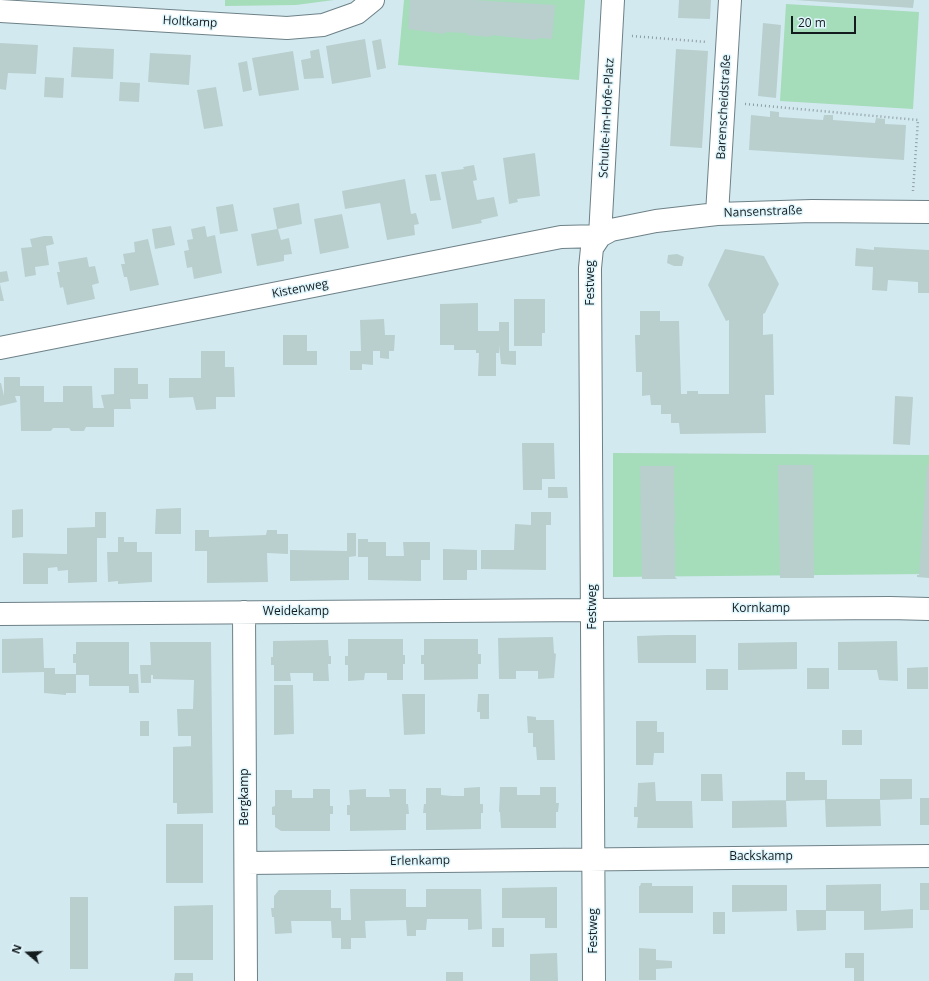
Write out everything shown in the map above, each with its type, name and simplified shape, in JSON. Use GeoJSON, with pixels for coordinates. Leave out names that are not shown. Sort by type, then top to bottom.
{"type":"FeatureCollection","features":[{"type":"Feature","properties":{"kind":"street","name":"Holtkamp"},"geometry":{"type":"LineString","coordinates":[[0,11],[287,28],[323,24],[357,13],[373,0]]}},
{"type":"Feature","properties":{"kind":"street","name":"Schulte-im-Hofe-Platz"},"geometry":{"type":"LineString","coordinates":[[600,236],[613,0]]}},
{"type":"Feature","properties":{"kind":"street","name":"Barenscheidstraße"},"geometry":{"type":"LineString","coordinates":[[717,214],[730,0]]}},
{"type":"Feature","properties":{"kind":"street","name":"Nansenstraße"},"geometry":{"type":"LineString","coordinates":[[600,236],[611,230],[656,221],[717,214],[812,211],[920,211]]}},
{"type":"Feature","properties":{"kind":"street","name":"Kistenweg"},"geometry":{"type":"LineString","coordinates":[[0,348],[561,237],[600,236]]}},
{"type":"Feature","properties":{"kind":"street","name":"Festweg"},"geometry":{"type":"LineString","coordinates":[[594,981],[590,268],[592,248],[600,236]]}},
{"type":"Feature","properties":{"kind":"street","name":"Kornkamp"},"geometry":{"type":"LineString","coordinates":[[593,610],[929,609]]}},
{"type":"Feature","properties":{"kind":"street","name":"Weidekamp"},"geometry":{"type":"LineString","coordinates":[[0,614],[593,610]]}},
{"type":"Feature","properties":{"kind":"street","name":"Bergkamp"},"geometry":{"type":"LineString","coordinates":[[244,612],[246,981]]}},
{"type":"Feature","properties":{"kind":"street","name":"Backskamp"},"geometry":{"type":"LineString","coordinates":[[593,858],[929,856]]}},
{"type":"Feature","properties":{"kind":"street","name":"Erlenkamp"},"geometry":{"type":"LineString","coordinates":[[246,863],[593,858]]}},
{"type":"Feature","properties":{"kind":"path"},"geometry":{"type":"LineString","coordinates":[[612,35],[727,43]]}},
{"type":"Feature","properties":{"kind":"path"},"geometry":{"type":"LineString","coordinates":[[724,102],[918,120],[920,211]]}},
{"type":"Feature","properties":{"kind":"green space"},"geometry":{"type":"Polygon","coordinates":[[[225,0],[334,0],[296,5],[225,6],[225,0]]]}},
{"type":"Feature","properties":{"kind":"green space"},"geometry":{"type":"Polygon","coordinates":[[[404,0],[585,0],[579,80],[398,65],[404,0]]]}},
{"type":"Feature","properties":{"kind":"green space"},"geometry":{"type":"Polygon","coordinates":[[[786,4],[919,12],[913,109],[780,101],[786,4]]]}},
{"type":"Feature","properties":{"kind":"green space"},"geometry":{"type":"Polygon","coordinates":[[[613,453],[929,455],[929,574],[613,577],[613,453]]]}},
{"type":"Feature","properties":{"kind":"building"},"geometry":{"type":"Polygon","coordinates":[[[410,0],[473,0],[555,5],[552,39],[538,38],[537,40],[491,35],[491,37],[467,35],[467,33],[445,32],[445,34],[408,29],[410,0]]]}},
{"type":"Feature","properties":{"kind":"building"},"geometry":{"type":"Polygon","coordinates":[[[679,0],[711,0],[710,19],[678,18],[679,0]]]}},
{"type":"Feature","properties":{"kind":"building"},"geometry":{"type":"Polygon","coordinates":[[[795,0],[914,0],[913,8],[795,0]]]}},
{"type":"Feature","properties":{"kind":"building"},"geometry":{"type":"Polygon","coordinates":[[[763,23],[781,25],[776,98],[758,96],[763,23]]]}},
{"type":"Feature","properties":{"kind":"building"},"geometry":{"type":"Polygon","coordinates":[[[365,39],[371,77],[332,84],[326,46],[365,39]]]}},
{"type":"Feature","properties":{"kind":"building"},"geometry":{"type":"Polygon","coordinates":[[[381,39],[386,68],[377,70],[372,41],[381,39]]]}},
{"type":"Feature","properties":{"kind":"building"},"geometry":{"type":"Polygon","coordinates":[[[0,43],[38,45],[36,74],[8,73],[6,90],[0,89],[0,43]]]}},
{"type":"Feature","properties":{"kind":"building"},"geometry":{"type":"Polygon","coordinates":[[[73,47],[114,49],[113,79],[71,77],[73,47]]]}},
{"type":"Feature","properties":{"kind":"building"},"geometry":{"type":"Polygon","coordinates":[[[319,49],[324,78],[304,79],[301,60],[311,58],[310,51],[319,49]]]}},
{"type":"Feature","properties":{"kind":"building"},"geometry":{"type":"Polygon","coordinates":[[[676,49],[708,51],[702,148],[670,146],[676,49]]]}},
{"type":"Feature","properties":{"kind":"building"},"geometry":{"type":"Polygon","coordinates":[[[293,51],[299,90],[259,96],[252,58],[293,51]]]}},
{"type":"Feature","properties":{"kind":"building"},"geometry":{"type":"Polygon","coordinates":[[[150,53],[191,55],[189,85],[148,82],[150,53]]]}},
{"type":"Feature","properties":{"kind":"building"},"geometry":{"type":"Polygon","coordinates":[[[247,61],[252,90],[243,92],[238,63],[247,61]]]}},
{"type":"Feature","properties":{"kind":"building"},"geometry":{"type":"Polygon","coordinates":[[[45,77],[64,78],[63,98],[44,97],[45,77]]]}},
{"type":"Feature","properties":{"kind":"building"},"geometry":{"type":"Polygon","coordinates":[[[120,82],[140,83],[139,102],[119,101],[120,82]]]}},
{"type":"Feature","properties":{"kind":"building"},"geometry":{"type":"Polygon","coordinates":[[[216,87],[223,126],[204,129],[197,90],[216,87]]]}},
{"type":"Feature","properties":{"kind":"building"},"geometry":{"type":"Polygon","coordinates":[[[770,111],[779,112],[779,117],[823,120],[824,115],[833,115],[833,120],[875,123],[876,118],[885,119],[885,124],[906,125],[904,160],[749,150],[751,115],[770,117],[770,111]]]}},
{"type":"Feature","properties":{"kind":"building"},"geometry":{"type":"Polygon","coordinates":[[[535,153],[540,196],[517,199],[518,202],[509,204],[503,158],[535,153]]]}},
{"type":"Feature","properties":{"kind":"building"},"geometry":{"type":"Polygon","coordinates":[[[474,165],[477,180],[473,181],[477,200],[494,197],[498,216],[481,220],[482,223],[452,229],[441,172],[464,169],[463,167],[474,165]]]}},
{"type":"Feature","properties":{"kind":"building"},"geometry":{"type":"Polygon","coordinates":[[[436,174],[441,200],[430,201],[425,175],[436,174]]]}},
{"type":"Feature","properties":{"kind":"building"},"geometry":{"type":"Polygon","coordinates":[[[405,179],[411,214],[416,213],[419,224],[414,225],[415,235],[387,240],[380,203],[345,209],[342,191],[405,179]]]}},
{"type":"Feature","properties":{"kind":"building"},"geometry":{"type":"Polygon","coordinates":[[[299,203],[302,224],[278,229],[281,240],[289,238],[292,254],[284,255],[284,261],[257,266],[251,234],[277,229],[273,208],[299,203]]]}},
{"type":"Feature","properties":{"kind":"building"},"geometry":{"type":"Polygon","coordinates":[[[233,204],[238,231],[220,234],[216,207],[233,204]]]}},
{"type":"Feature","properties":{"kind":"building"},"geometry":{"type":"Polygon","coordinates":[[[342,214],[349,248],[320,254],[314,219],[342,214]]]}},
{"type":"Feature","properties":{"kind":"building"},"geometry":{"type":"Polygon","coordinates":[[[171,226],[175,245],[155,249],[152,229],[171,226]]]}},
{"type":"Feature","properties":{"kind":"building"},"geometry":{"type":"Polygon","coordinates":[[[205,226],[207,237],[215,235],[222,273],[194,279],[192,267],[187,268],[184,251],[189,250],[187,240],[193,239],[191,229],[205,226]]]}},
{"type":"Feature","properties":{"kind":"building"},"geometry":{"type":"Polygon","coordinates":[[[52,236],[54,244],[46,246],[49,265],[35,267],[36,275],[25,277],[21,248],[32,247],[30,239],[52,236]]]}},
{"type":"Feature","properties":{"kind":"building"},"geometry":{"type":"Polygon","coordinates":[[[148,239],[159,285],[130,291],[127,277],[124,277],[121,264],[125,264],[123,254],[135,252],[134,242],[148,239]]]}},
{"type":"Feature","properties":{"kind":"building"},"geometry":{"type":"Polygon","coordinates":[[[874,247],[929,250],[929,293],[918,293],[918,282],[888,280],[887,291],[872,290],[873,267],[855,266],[856,248],[874,250],[874,247]]]}},
{"type":"Feature","properties":{"kind":"building"},"geometry":{"type":"Polygon","coordinates":[[[725,249],[764,256],[779,284],[765,313],[763,314],[763,335],[773,334],[774,395],[765,395],[766,433],[680,434],[679,423],[671,423],[671,414],[661,414],[661,405],[651,405],[650,395],[642,396],[642,372],[636,372],[635,335],[640,335],[640,311],[660,311],[660,321],[679,321],[681,394],[687,394],[687,391],[698,391],[698,394],[729,394],[729,320],[726,321],[708,285],[725,249]]]}},
{"type":"Feature","properties":{"kind":"building"},"geometry":{"type":"Polygon","coordinates":[[[677,254],[684,257],[682,266],[674,266],[667,263],[668,255],[677,254]]]}},
{"type":"Feature","properties":{"kind":"building"},"geometry":{"type":"Polygon","coordinates":[[[87,257],[89,267],[95,266],[99,283],[92,285],[95,299],[67,305],[63,287],[60,288],[57,272],[60,272],[58,262],[87,257]]]}},
{"type":"Feature","properties":{"kind":"building"},"geometry":{"type":"Polygon","coordinates":[[[7,271],[9,281],[0,283],[0,272],[7,271]]]}},
{"type":"Feature","properties":{"kind":"building"},"geometry":{"type":"Polygon","coordinates":[[[0,284],[4,301],[0,301],[0,284]]]}},
{"type":"Feature","properties":{"kind":"building"},"geometry":{"type":"Polygon","coordinates":[[[514,299],[545,299],[545,333],[542,333],[542,346],[514,346],[514,299]]]}},
{"type":"Feature","properties":{"kind":"building"},"geometry":{"type":"Polygon","coordinates":[[[478,303],[478,331],[499,331],[499,322],[509,322],[509,351],[516,351],[516,365],[501,364],[499,345],[499,353],[496,353],[496,376],[478,376],[479,353],[476,353],[476,350],[454,350],[454,345],[440,345],[440,304],[478,303]]]}},
{"type":"Feature","properties":{"kind":"building"},"geometry":{"type":"Polygon","coordinates":[[[384,319],[385,335],[395,335],[394,351],[389,351],[389,359],[380,358],[380,351],[373,351],[373,365],[362,364],[362,370],[350,370],[350,351],[361,351],[360,320],[384,319]]]}},
{"type":"Feature","properties":{"kind":"building"},"geometry":{"type":"Polygon","coordinates":[[[283,335],[307,335],[307,351],[317,351],[317,365],[283,365],[283,335]]]}},
{"type":"Feature","properties":{"kind":"building"},"geometry":{"type":"Polygon","coordinates":[[[201,351],[225,351],[225,367],[234,367],[235,397],[216,397],[216,409],[196,410],[193,397],[169,398],[169,378],[201,378],[201,351]]]}},
{"type":"Feature","properties":{"kind":"building"},"geometry":{"type":"Polygon","coordinates":[[[114,368],[138,368],[138,384],[148,384],[148,399],[130,399],[131,409],[114,409],[114,427],[86,427],[84,431],[71,431],[69,428],[53,428],[51,431],[21,431],[20,396],[15,396],[17,402],[0,406],[0,383],[4,396],[4,377],[20,377],[20,386],[44,386],[44,402],[63,402],[63,386],[92,386],[93,408],[104,408],[101,395],[114,394],[114,368]]]}},
{"type":"Feature","properties":{"kind":"building"},"geometry":{"type":"Polygon","coordinates":[[[895,396],[913,397],[910,445],[893,444],[895,396]]]}},
{"type":"Feature","properties":{"kind":"building"},"geometry":{"type":"Polygon","coordinates":[[[522,443],[554,443],[555,479],[542,479],[542,490],[523,490],[522,443]]]}},
{"type":"Feature","properties":{"kind":"building"},"geometry":{"type":"Polygon","coordinates":[[[778,465],[813,465],[814,578],[780,578],[778,465]]]}},
{"type":"Feature","properties":{"kind":"building"},"geometry":{"type":"Polygon","coordinates":[[[927,465],[929,465],[929,578],[917,577],[917,575],[919,575],[927,465]]]}},
{"type":"Feature","properties":{"kind":"building"},"geometry":{"type":"Polygon","coordinates":[[[640,466],[676,466],[674,468],[674,493],[676,494],[674,496],[676,524],[674,524],[676,552],[675,577],[677,579],[642,579],[640,466]]]}},
{"type":"Feature","properties":{"kind":"building"},"geometry":{"type":"Polygon","coordinates":[[[548,487],[567,487],[568,498],[548,498],[548,487]]]}},
{"type":"Feature","properties":{"kind":"building"},"geometry":{"type":"Polygon","coordinates":[[[181,508],[181,534],[155,534],[156,509],[181,508]]]}},
{"type":"Feature","properties":{"kind":"building"},"geometry":{"type":"Polygon","coordinates":[[[23,509],[23,537],[12,538],[12,510],[23,509]]]}},
{"type":"Feature","properties":{"kind":"building"},"geometry":{"type":"Polygon","coordinates":[[[95,512],[106,512],[106,538],[97,538],[97,582],[68,583],[68,570],[58,571],[57,567],[48,568],[48,584],[23,584],[23,553],[67,554],[67,528],[95,527],[95,512]]]}},
{"type":"Feature","properties":{"kind":"building"},"geometry":{"type":"Polygon","coordinates":[[[531,512],[551,512],[551,525],[546,525],[546,570],[481,569],[481,550],[514,550],[515,524],[531,525],[531,512]]]}},
{"type":"Feature","properties":{"kind":"building"},"geometry":{"type":"Polygon","coordinates":[[[195,530],[209,530],[209,537],[266,535],[267,530],[277,530],[277,534],[288,534],[288,554],[267,553],[268,582],[207,583],[207,551],[195,551],[195,530]]]}},
{"type":"Feature","properties":{"kind":"building"},"geometry":{"type":"Polygon","coordinates":[[[347,533],[356,533],[356,556],[349,557],[349,580],[290,581],[290,550],[347,551],[347,533]]]}},
{"type":"Feature","properties":{"kind":"building"},"geometry":{"type":"Polygon","coordinates":[[[118,537],[124,537],[124,542],[137,542],[137,552],[152,552],[152,582],[118,584],[118,581],[108,582],[107,552],[118,552],[118,537]]]}},
{"type":"Feature","properties":{"kind":"building"},"geometry":{"type":"Polygon","coordinates":[[[358,539],[368,539],[368,542],[386,542],[386,556],[404,556],[403,542],[430,542],[430,560],[421,560],[421,581],[368,580],[368,557],[358,557],[358,539]]]}},
{"type":"Feature","properties":{"kind":"building"},"geometry":{"type":"Polygon","coordinates":[[[443,549],[477,550],[477,570],[467,570],[467,580],[443,580],[443,549]]]}},
{"type":"Feature","properties":{"kind":"building"},"geometry":{"type":"Polygon","coordinates":[[[696,635],[696,663],[638,663],[637,636],[696,635]]]}},
{"type":"Feature","properties":{"kind":"building"},"geometry":{"type":"Polygon","coordinates":[[[553,637],[554,653],[556,654],[554,678],[538,679],[538,671],[516,671],[516,679],[499,679],[498,638],[553,637]]]}},
{"type":"Feature","properties":{"kind":"building"},"geometry":{"type":"Polygon","coordinates":[[[43,638],[44,668],[55,668],[55,674],[76,674],[76,663],[73,663],[73,654],[76,654],[76,642],[129,642],[129,674],[138,674],[139,693],[129,693],[129,686],[89,686],[89,675],[76,675],[76,693],[66,693],[66,695],[44,693],[44,672],[2,673],[2,639],[43,638]]]}},
{"type":"Feature","properties":{"kind":"building"},"geometry":{"type":"Polygon","coordinates":[[[348,639],[403,639],[403,655],[405,655],[405,664],[403,664],[403,680],[387,680],[387,673],[365,673],[364,680],[348,681],[348,665],[345,665],[345,656],[348,656],[348,639]]]}},
{"type":"Feature","properties":{"kind":"building"},"geometry":{"type":"Polygon","coordinates":[[[424,639],[478,639],[478,654],[481,654],[481,664],[478,664],[478,679],[424,680],[424,664],[421,664],[421,655],[424,655],[424,639]]]}},
{"type":"Feature","properties":{"kind":"building"},"geometry":{"type":"Polygon","coordinates":[[[328,640],[329,656],[331,656],[331,664],[328,664],[329,681],[313,681],[313,673],[290,673],[291,681],[274,681],[274,665],[271,665],[271,657],[273,657],[273,641],[328,640]]]}},
{"type":"Feature","properties":{"kind":"building"},"geometry":{"type":"Polygon","coordinates":[[[897,641],[898,681],[879,680],[877,670],[838,670],[838,642],[897,641]]]}},
{"type":"Feature","properties":{"kind":"building"},"geometry":{"type":"Polygon","coordinates":[[[150,642],[211,642],[213,813],[177,814],[177,803],[173,803],[173,747],[194,746],[191,746],[191,736],[178,736],[177,709],[193,709],[194,680],[153,679],[153,675],[151,675],[151,683],[141,683],[140,665],[151,665],[150,642]]]}},
{"type":"Feature","properties":{"kind":"building"},"geometry":{"type":"Polygon","coordinates":[[[797,642],[797,669],[738,670],[738,643],[797,642]]]}},
{"type":"Feature","properties":{"kind":"building"},"geometry":{"type":"Polygon","coordinates":[[[928,667],[928,689],[907,689],[907,668],[928,667]]]}},
{"type":"Feature","properties":{"kind":"building"},"geometry":{"type":"Polygon","coordinates":[[[807,668],[829,668],[829,689],[807,689],[807,668]]]}},
{"type":"Feature","properties":{"kind":"building"},"geometry":{"type":"Polygon","coordinates":[[[706,669],[728,669],[728,690],[706,690],[706,669]]]}},
{"type":"Feature","properties":{"kind":"building"},"geometry":{"type":"Polygon","coordinates":[[[274,685],[293,685],[294,734],[274,735],[274,685]]]}},
{"type":"Feature","properties":{"kind":"building"},"geometry":{"type":"Polygon","coordinates":[[[402,694],[425,694],[425,734],[404,735],[402,694]]]}},
{"type":"Feature","properties":{"kind":"building"},"geometry":{"type":"Polygon","coordinates":[[[478,694],[489,694],[489,719],[480,719],[480,712],[477,712],[478,694]]]}},
{"type":"Feature","properties":{"kind":"building"},"geometry":{"type":"Polygon","coordinates":[[[527,716],[536,717],[536,720],[554,720],[555,760],[537,760],[536,747],[533,747],[533,733],[528,733],[527,716]]]}},
{"type":"Feature","properties":{"kind":"building"},"geometry":{"type":"Polygon","coordinates":[[[140,721],[149,721],[149,736],[140,736],[140,721]]]}},
{"type":"Feature","properties":{"kind":"building"},"geometry":{"type":"Polygon","coordinates":[[[636,721],[657,721],[657,732],[664,732],[664,753],[654,753],[653,765],[636,765],[636,721]]]}},
{"type":"Feature","properties":{"kind":"building"},"geometry":{"type":"Polygon","coordinates":[[[842,730],[862,730],[862,745],[842,745],[842,730]]]}},
{"type":"Feature","properties":{"kind":"building"},"geometry":{"type":"Polygon","coordinates":[[[786,772],[805,772],[805,780],[827,780],[827,799],[880,799],[880,779],[912,779],[912,799],[880,800],[881,826],[826,827],[825,800],[786,801],[786,772]]]}},
{"type":"Feature","properties":{"kind":"building"},"geometry":{"type":"Polygon","coordinates":[[[701,774],[722,774],[723,801],[701,801],[701,774]]]}},
{"type":"Feature","properties":{"kind":"building"},"geometry":{"type":"Polygon","coordinates":[[[655,782],[656,801],[692,801],[693,828],[637,828],[638,817],[634,817],[634,807],[637,807],[638,783],[655,782]]]}},
{"type":"Feature","properties":{"kind":"building"},"geometry":{"type":"Polygon","coordinates":[[[480,787],[480,804],[483,804],[483,813],[481,813],[481,829],[426,830],[426,813],[423,813],[424,804],[426,804],[426,788],[441,788],[441,795],[464,796],[464,788],[480,787]]]}},
{"type":"Feature","properties":{"kind":"building"},"geometry":{"type":"Polygon","coordinates":[[[500,787],[517,787],[517,795],[540,795],[540,787],[556,787],[556,803],[559,803],[558,812],[556,812],[556,828],[501,828],[499,812],[500,787]]]}},
{"type":"Feature","properties":{"kind":"building"},"geometry":{"type":"Polygon","coordinates":[[[313,789],[330,789],[330,806],[333,806],[333,814],[330,814],[330,831],[281,831],[275,827],[275,815],[272,815],[272,807],[275,806],[275,790],[292,790],[292,798],[313,798],[313,789]]]}},
{"type":"Feature","properties":{"kind":"building"},"geometry":{"type":"Polygon","coordinates":[[[366,789],[366,797],[390,797],[389,789],[406,789],[406,804],[408,804],[409,814],[406,814],[406,830],[350,831],[350,815],[347,815],[347,805],[350,805],[349,790],[366,789]]]}},
{"type":"Feature","properties":{"kind":"building"},"geometry":{"type":"Polygon","coordinates":[[[920,798],[929,798],[929,825],[920,825],[920,798]]]}},
{"type":"Feature","properties":{"kind":"building"},"geometry":{"type":"Polygon","coordinates":[[[786,800],[787,827],[732,828],[732,801],[786,800]]]}},
{"type":"Feature","properties":{"kind":"building"},"geometry":{"type":"Polygon","coordinates":[[[166,824],[203,824],[203,883],[166,883],[166,824]]]}},
{"type":"Feature","properties":{"kind":"building"},"geometry":{"type":"Polygon","coordinates":[[[641,883],[652,883],[652,886],[693,886],[693,913],[639,913],[639,886],[641,883]]]}},
{"type":"Feature","properties":{"kind":"building"},"geometry":{"type":"Polygon","coordinates":[[[920,883],[929,883],[929,910],[920,910],[920,883]]]}},
{"type":"Feature","properties":{"kind":"building"},"geometry":{"type":"Polygon","coordinates":[[[881,884],[881,911],[913,909],[913,928],[864,930],[864,911],[826,911],[826,930],[797,931],[796,910],[826,910],[826,885],[881,884]]]}},
{"type":"Feature","properties":{"kind":"building"},"geometry":{"type":"Polygon","coordinates":[[[732,885],[787,885],[787,911],[732,912],[732,885]]]}},
{"type":"Feature","properties":{"kind":"building"},"geometry":{"type":"Polygon","coordinates":[[[557,887],[557,928],[545,928],[545,918],[502,918],[502,888],[557,887]]]}},
{"type":"Feature","properties":{"kind":"building"},"geometry":{"type":"Polygon","coordinates":[[[350,889],[406,889],[406,907],[426,907],[426,889],[481,889],[482,929],[468,930],[468,919],[427,919],[426,930],[416,930],[416,936],[407,936],[406,920],[365,921],[366,938],[351,938],[351,949],[341,949],[341,938],[332,938],[331,921],[291,921],[292,933],[275,934],[274,917],[272,917],[271,908],[274,908],[274,896],[279,890],[331,890],[331,908],[341,908],[341,920],[351,920],[350,889]]]}},
{"type":"Feature","properties":{"kind":"building"},"geometry":{"type":"Polygon","coordinates":[[[70,897],[88,897],[88,969],[70,969],[70,897]]]}},
{"type":"Feature","properties":{"kind":"building"},"geometry":{"type":"Polygon","coordinates":[[[213,905],[213,960],[174,960],[174,906],[213,905]]]}},
{"type":"Feature","properties":{"kind":"building"},"geometry":{"type":"Polygon","coordinates":[[[713,912],[725,912],[725,934],[713,934],[713,912]]]}},
{"type":"Feature","properties":{"kind":"building"},"geometry":{"type":"Polygon","coordinates":[[[492,928],[504,928],[504,947],[492,947],[492,928]]]}},
{"type":"Feature","properties":{"kind":"building"},"geometry":{"type":"Polygon","coordinates":[[[639,948],[656,949],[656,960],[672,961],[672,968],[656,969],[656,980],[639,980],[639,948]]]}},
{"type":"Feature","properties":{"kind":"building"},"geometry":{"type":"Polygon","coordinates":[[[557,953],[558,981],[530,981],[530,954],[557,953]]]}},
{"type":"Feature","properties":{"kind":"building"},"geometry":{"type":"Polygon","coordinates":[[[845,953],[864,953],[864,981],[854,981],[854,968],[845,968],[845,953]]]}},
{"type":"Feature","properties":{"kind":"building"},"geometry":{"type":"Polygon","coordinates":[[[446,972],[463,972],[463,981],[446,981],[446,972]]]}},
{"type":"Feature","properties":{"kind":"building"},"geometry":{"type":"Polygon","coordinates":[[[175,973],[193,973],[193,981],[174,981],[175,973]]]}}]}
